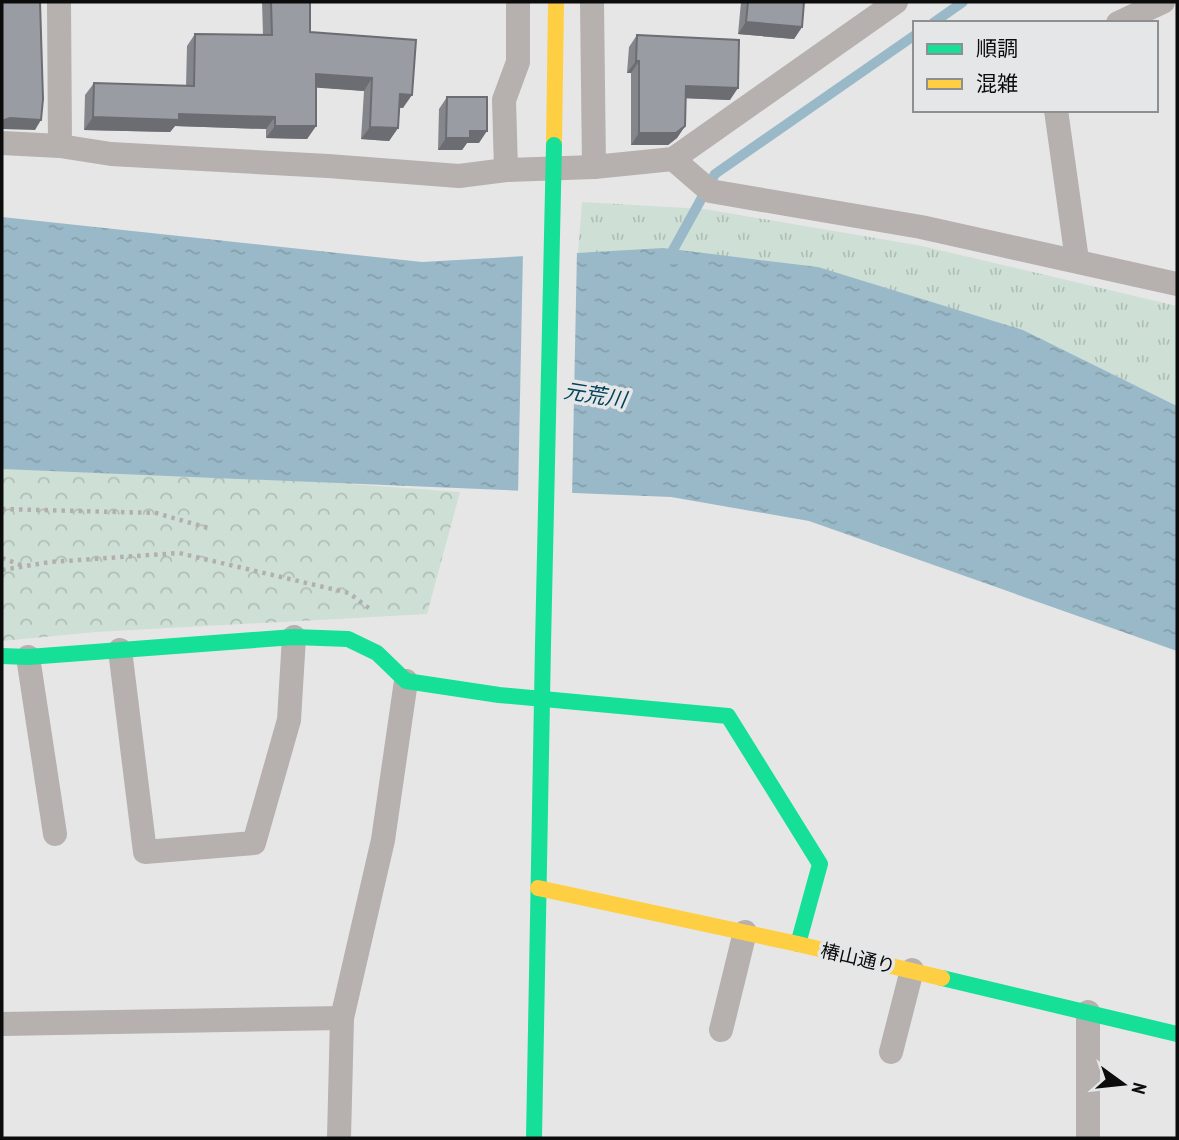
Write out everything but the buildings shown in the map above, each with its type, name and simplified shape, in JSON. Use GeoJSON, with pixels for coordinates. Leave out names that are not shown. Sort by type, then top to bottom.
{"type":"FeatureCollection","features":[{"type":"Feature","properties":{"kind":"street"},"geometry":{"type":"LineString","coordinates":[[59,2],[60,146]]}},
{"type":"Feature","properties":{"kind":"street"},"geometry":{"type":"LineString","coordinates":[[506,170],[503,100],[518,62],[517,2]]}},
{"type":"Feature","properties":{"kind":"street"},"geometry":{"type":"LineString","coordinates":[[534,1138],[556,2]]}},
{"type":"Feature","properties":{"kind":"street"},"geometry":{"type":"LineString","coordinates":[[592,2],[594,167]]}},
{"type":"Feature","properties":{"kind":"street"},"geometry":{"type":"LineString","coordinates":[[2,144],[60,146],[111,154],[459,176],[506,170],[594,167],[673,159],[896,2]]}},
{"type":"Feature","properties":{"kind":"street"},"geometry":{"type":"LineString","coordinates":[[1122,21],[1163,2]]}},
{"type":"Feature","properties":{"kind":"street"},"geometry":{"type":"LineString","coordinates":[[1056,112],[1077,260]]}},
{"type":"Feature","properties":{"kind":"street"},"geometry":{"type":"LineString","coordinates":[[673,159],[710,191],[921,227],[1177,284]]}},
{"type":"Feature","properties":{"kind":"street"},"geometry":{"type":"LineString","coordinates":[[120,650],[145,852],[254,843],[289,720],[294,637]]}},
{"type":"Feature","properties":{"kind":"street"},"geometry":{"type":"LineString","coordinates":[[2,656],[27,657],[294,637],[348,639],[377,653],[406,681],[542,699],[728,716],[821,864],[799,944]]}},
{"type":"Feature","properties":{"kind":"street"},"geometry":{"type":"LineString","coordinates":[[27,657],[55,834]]}},
{"type":"Feature","properties":{"kind":"street"},"geometry":{"type":"LineString","coordinates":[[339,1138],[342,1018],[383,840],[406,681]]}},
{"type":"Feature","properties":{"kind":"street","name":"椿山通り"},"geometry":{"type":"LineString","coordinates":[[538,888],[799,944],[1177,1034]]}},
{"type":"Feature","properties":{"kind":"street"},"geometry":{"type":"LineString","coordinates":[[721,1030],[745,932]]}},
{"type":"Feature","properties":{"kind":"street"},"geometry":{"type":"LineString","coordinates":[[891,1052],[912,970]]}},
{"type":"Feature","properties":{"kind":"street"},"geometry":{"type":"LineString","coordinates":[[1088,1012],[1088,1138]]}},
{"type":"Feature","properties":{"kind":"street"},"geometry":{"type":"LineString","coordinates":[[2,1024],[342,1018]]}},
{"type":"Feature","properties":{"kind":"path"},"geometry":{"type":"LineString","coordinates":[[2,509],[156,513],[212,529]]}},
{"type":"Feature","properties":{"kind":"path"},"geometry":{"type":"LineString","coordinates":[[2,570],[179,553],[349,593],[370,609]]}},
{"type":"Feature","properties":{"kind":"path"},"geometry":{"type":"LineString","coordinates":[[2,558],[25,566]]}},
{"type":"Feature","properties":{"kind":"green space"},"geometry":{"type":"Polygon","coordinates":[[[582,202],[704,209],[922,246],[1177,306],[1177,406],[1023,330],[578,253],[582,202]]]}},
{"type":"Feature","properties":{"kind":"green space"},"geometry":{"type":"Polygon","coordinates":[[[2,463],[173,471],[460,492],[427,614],[96,632],[2,641],[2,463]]]}},
{"type":"Feature","properties":{"kind":"water","name":"元荒川"},"geometry":{"type":"Polygon","coordinates":[[[2,217],[422,262],[663,248],[818,267],[1023,330],[1177,406],[1177,651],[809,521],[671,497],[2,469],[2,217]]]}},
{"type":"Feature","properties":{"kind":"pier"},"geometry":{"type":"Polygon","coordinates":[[[577,250],[572,497],[518,495],[523,253],[577,250]]]}},
{"type":"Feature","properties":{"kind":"waterway"},"geometry":{"type":"LineString","coordinates":[[936,21],[963,2]]}},
{"type":"Feature","properties":{"kind":"waterway"},"geometry":{"type":"LineString","coordinates":[[667,261],[715,174],[913,36]]}},
{"type":"Feature","properties":{"kind":"traffic: fast"},"geometry":{"type":"LineString","coordinates":[[543,645],[554,145]]}},
{"type":"Feature","properties":{"kind":"traffic: fast"},"geometry":{"type":"LineString","coordinates":[[2,656],[28,657],[294,637],[348,639],[377,653],[406,681],[499,695],[728,716],[820,864],[798,944]]}},
{"type":"Feature","properties":{"kind":"traffic: fast"},"geometry":{"type":"LineString","coordinates":[[534,1138],[543,645]]}},
{"type":"Feature","properties":{"kind":"traffic: fast"},"geometry":{"type":"LineString","coordinates":[[942,978],[1177,1034]]}},
{"type":"Feature","properties":{"kind":"traffic: slow"},"geometry":{"type":"LineString","coordinates":[[554,145],[556,2]]}},
{"type":"Feature","properties":{"kind":"traffic: slow"},"geometry":{"type":"LineString","coordinates":[[538,888],[942,978]]}}]}
